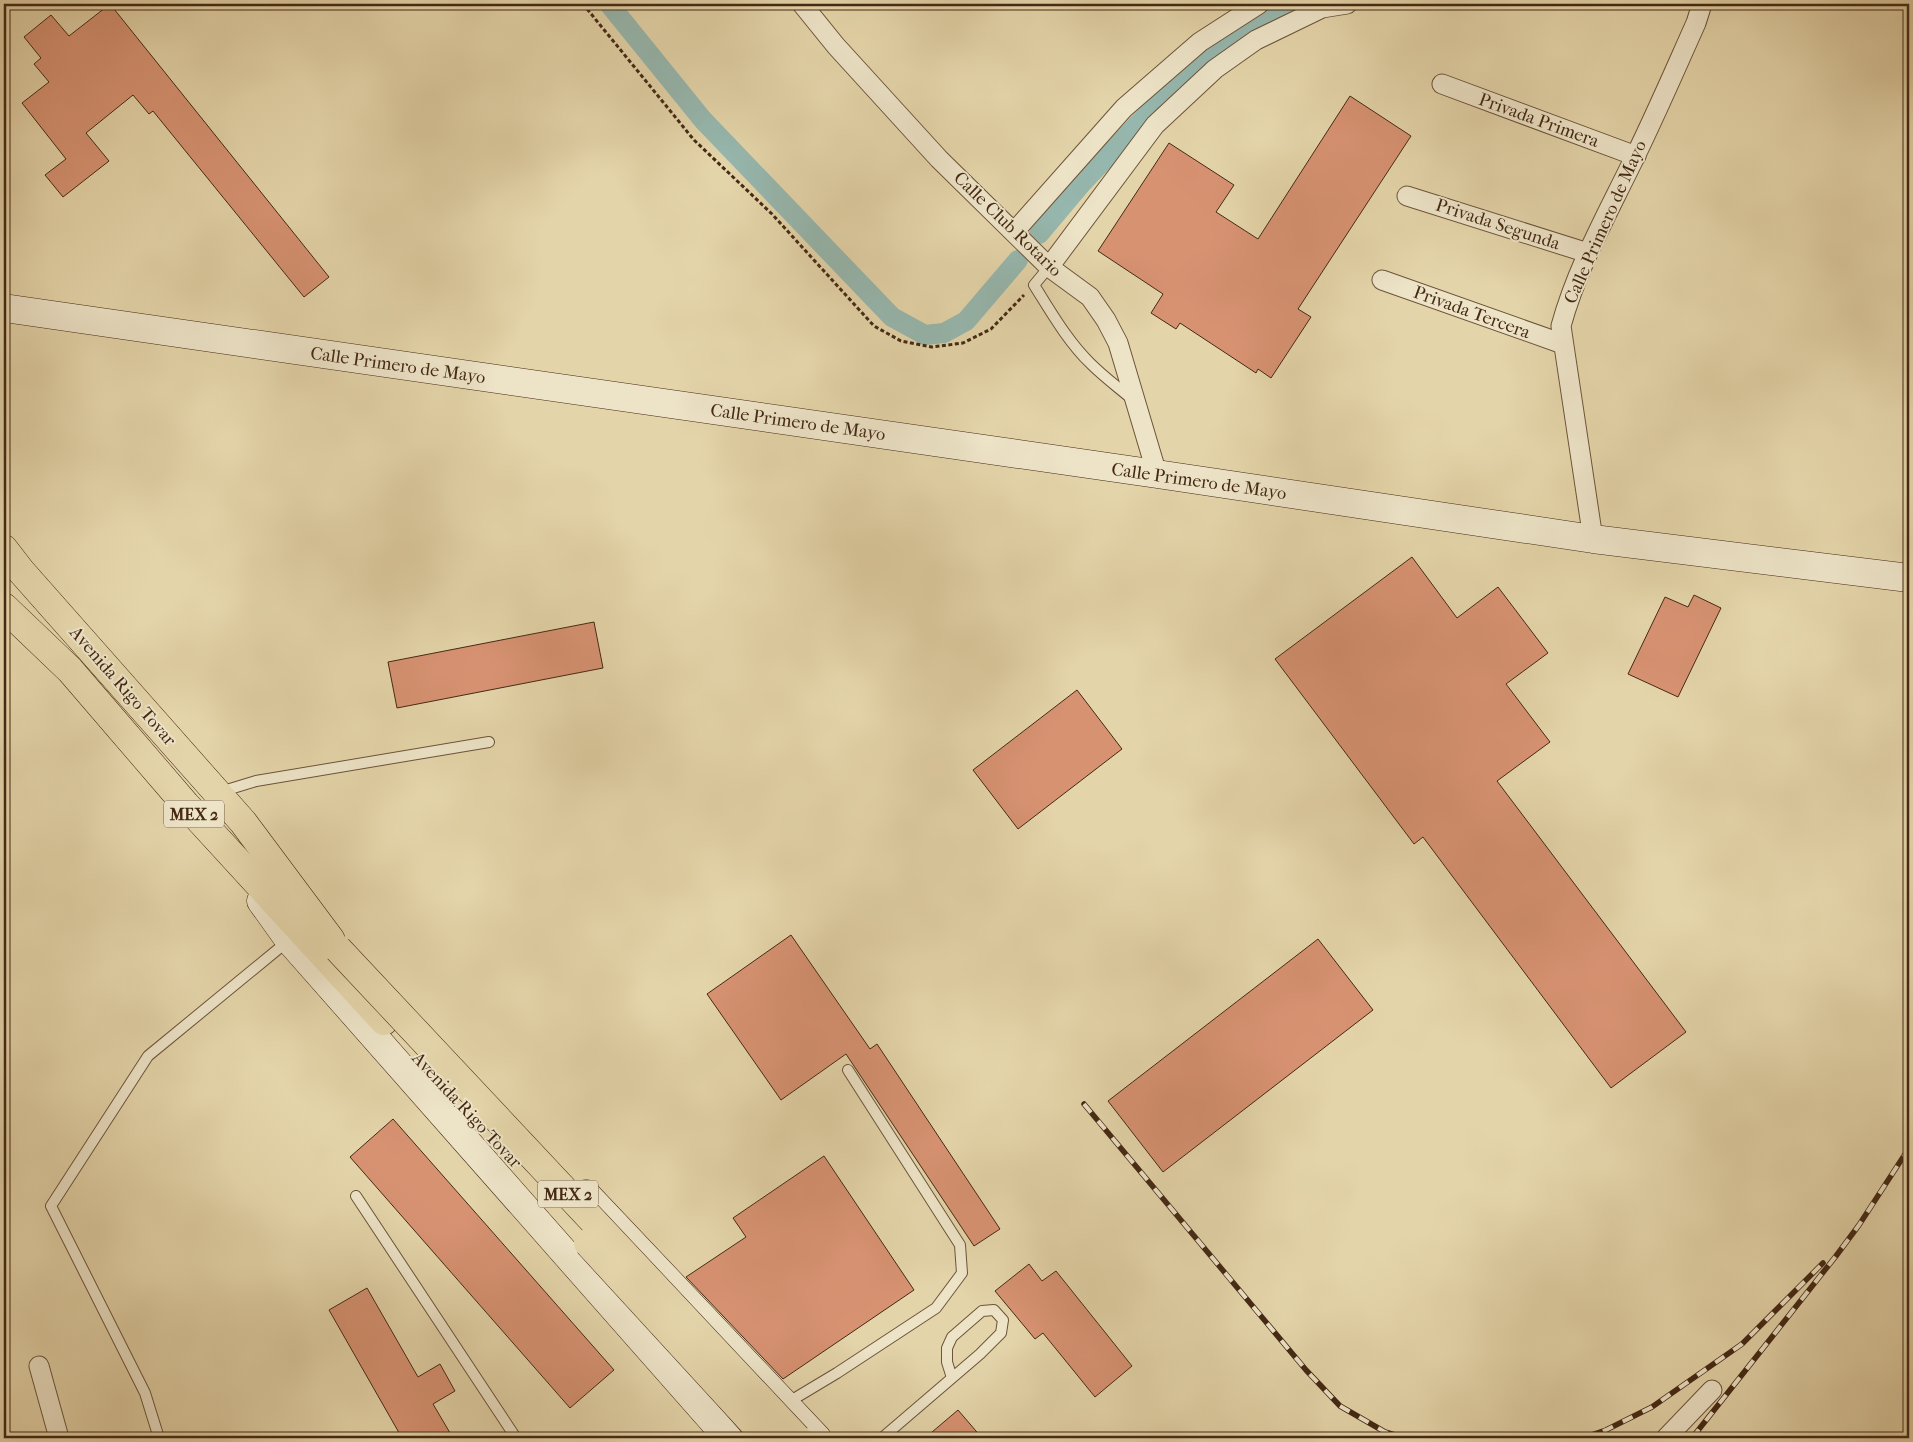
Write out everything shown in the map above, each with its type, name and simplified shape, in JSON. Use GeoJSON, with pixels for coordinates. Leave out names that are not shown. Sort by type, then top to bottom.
{"type":"FeatureCollection","features":[{"type":"Feature","properties":{"kind":"highway","name":"Avenida Rigo Tovar"},"geometry":{"type":"LineString","coordinates":[[4,549],[21,571],[243,822],[338,949],[797,1438]]}},
{"type":"Feature","properties":{"kind":"highway","name":"Avenida Rigo Tovar"},"geometry":{"type":"LineString","coordinates":[[4,607],[70,670],[186,805],[767,1438]]}},
{"type":"Feature","properties":{"kind":"main road","name":"Calle Primero de Mayo"},"geometry":{"type":"LineString","coordinates":[[4,308],[1157,474],[1593,540],[1909,578]]}},
{"type":"Feature","properties":{"kind":"main road","name":"Avenida Rigo Tovar"},"geometry":{"type":"LineString","coordinates":[[186,805],[273,916],[289,940],[730,1438]]}},
{"type":"Feature","properties":{"kind":"main road","name":"Avenida Rigo Tovar"},"geometry":{"type":"LineString","coordinates":[[243,822],[435,1034],[817,1438]]}},
{"type":"Feature","properties":{"kind":"main road"},"geometry":{"type":"LineString","coordinates":[[701,1407],[718,1415],[738,1410],[746,1403],[754,1384],[743,1359]]}},
{"type":"Feature","properties":{"kind":"main road"},"geometry":{"type":"LineString","coordinates":[[730,1438],[786,1404]]}},
{"type":"Feature","properties":{"kind":"street","name":"Calle Club Rotario"},"geometry":{"type":"LineString","coordinates":[[802,4],[836,46],[939,158],[1049,267],[1090,297],[1106,320],[1118,343],[1157,474]]}},
{"type":"Feature","properties":{"kind":"street"},"geometry":{"type":"LineString","coordinates":[[1014,232],[1124,108],[1200,42],[1259,4]]}},
{"type":"Feature","properties":{"kind":"street"},"geometry":{"type":"LineString","coordinates":[[1049,267],[1155,126],[1215,69],[1264,36],[1322,8],[1347,4]]}},
{"type":"Feature","properties":{"kind":"street","name":"Calle Primero de Mayo"},"geometry":{"type":"LineString","coordinates":[[1593,540],[1561,326],[1566,308],[1588,253],[1636,156],[1696,23],[1702,4]]}},
{"type":"Feature","properties":{"kind":"street","name":"Privada Primera"},"geometry":{"type":"LineString","coordinates":[[1442,84],[1636,156]]}},
{"type":"Feature","properties":{"kind":"street","name":"Privada Segunda"},"geometry":{"type":"LineString","coordinates":[[1407,196],[1588,253]]}},
{"type":"Feature","properties":{"kind":"street","name":"Privada Tercera"},"geometry":{"type":"LineString","coordinates":[[1382,280],[1563,344]]}},
{"type":"Feature","properties":{"kind":"street"},"geometry":{"type":"LineString","coordinates":[[39,1366],[59,1438]]}},
{"type":"Feature","properties":{"kind":"street"},"geometry":{"type":"LineString","coordinates":[[1666,1438],[1712,1390]]}},
{"type":"Feature","properties":{"kind":"lane"},"geometry":{"type":"LineString","coordinates":[[1049,267],[1034,285],[1065,332],[1090,363],[1136,402]]}},
{"type":"Feature","properties":{"kind":"lane"},"geometry":{"type":"LineString","coordinates":[[217,793],[256,781],[489,742]]}},
{"type":"Feature","properties":{"kind":"lane"},"geometry":{"type":"LineString","coordinates":[[158,1438],[145,1393],[51,1206],[148,1056],[289,940]]}},
{"type":"Feature","properties":{"kind":"lane"},"geometry":{"type":"LineString","coordinates":[[786,1404],[838,1373],[936,1308],[962,1273],[960,1245],[848,1070]]}},
{"type":"Feature","properties":{"kind":"lane"},"geometry":{"type":"LineString","coordinates":[[356,1196],[516,1438]]}},
{"type":"Feature","properties":{"kind":"lane"},"geometry":{"type":"LineString","coordinates":[[882,1438],[952,1378],[1001,1333],[1003,1320],[994,1310],[982,1311],[952,1337],[947,1348],[947,1362],[952,1378]]}},
{"type":"Feature","properties":{"kind":"path"},"geometry":{"type":"LineString","coordinates":[[583,4],[694,140],[772,214],[874,326],[901,341],[932,347],[962,343],[991,330],[1034,285]]}},
{"type":"Feature","properties":{"kind":"building"},"geometry":{"type":"Polygon","coordinates":[[[110,4],[329,277],[304,297],[153,111],[149,114],[133,95],[86,133],[109,161],[63,197],[45,175],[66,159],[22,103],[49,82],[34,64],[41,58],[24,37],[51,15],[69,36],[110,4]]]}},
{"type":"Feature","properties":{"kind":"building"},"geometry":{"type":"Polygon","coordinates":[[[1350,96],[1411,136],[1298,309],[1311,317],[1271,378],[1258,369],[1256,373],[1180,323],[1176,329],[1151,313],[1163,294],[1098,251],[1169,143],[1234,185],[1216,212],[1258,239],[1350,96]]]}},
{"type":"Feature","properties":{"kind":"building"},"geometry":{"type":"Polygon","coordinates":[[[1412,557],[1457,618],[1498,587],[1548,653],[1506,684],[1550,742],[1497,781],[1686,1032],[1611,1088],[1423,837],[1414,844],[1275,659],[1412,557]]]}},
{"type":"Feature","properties":{"kind":"building"},"geometry":{"type":"Polygon","coordinates":[[[1694,595],[1721,608],[1678,697],[1628,674],[1665,597],[1688,607],[1694,595]]]}},
{"type":"Feature","properties":{"kind":"building"},"geometry":{"type":"Polygon","coordinates":[[[594,622],[603,668],[397,708],[388,662],[594,622]]]}},
{"type":"Feature","properties":{"kind":"building"},"geometry":{"type":"Polygon","coordinates":[[[1077,690],[1122,749],[1018,829],[973,770],[1077,690]]]}},
{"type":"Feature","properties":{"kind":"building"},"geometry":{"type":"Polygon","coordinates":[[[791,935],[870,1049],[877,1044],[1000,1229],[974,1246],[846,1054],[781,1100],[707,994],[791,935]]]}},
{"type":"Feature","properties":{"kind":"building"},"geometry":{"type":"Polygon","coordinates":[[[1318,939],[1373,1010],[1163,1172],[1108,1101],[1318,939]]]}},
{"type":"Feature","properties":{"kind":"building"},"geometry":{"type":"Polygon","coordinates":[[[393,1119],[614,1370],[570,1408],[350,1157],[393,1119]]]}},
{"type":"Feature","properties":{"kind":"building"},"geometry":{"type":"Polygon","coordinates":[[[824,1156],[914,1290],[783,1379],[686,1277],[746,1237],[733,1218],[824,1156]]]}},
{"type":"Feature","properties":{"kind":"building"},"geometry":{"type":"Polygon","coordinates":[[[1029,1264],[1042,1281],[1056,1271],[1132,1366],[1095,1397],[1043,1333],[1035,1339],[995,1291],[1029,1264]]]}},
{"type":"Feature","properties":{"kind":"building"},"geometry":{"type":"Polygon","coordinates":[[[367,1288],[418,1377],[440,1364],[455,1391],[433,1404],[453,1438],[402,1438],[329,1310],[367,1288]]]}},
{"type":"Feature","properties":{"kind":"building"},"geometry":{"type":"Polygon","coordinates":[[[958,1410],[982,1438],[925,1438],[958,1410]]]}},
{"type":"Feature","properties":{"kind":"waterway"},"geometry":{"type":"LineString","coordinates":[[609,4],[703,120],[892,317],[925,335],[944,333],[966,321],[1018,260]]}},
{"type":"Feature","properties":{"kind":"waterway"},"geometry":{"type":"LineString","coordinates":[[1039,234],[1081,184],[1180,80],[1256,20],[1291,4]]}},
{"type":"Feature","properties":{"kind":"railway"},"geometry":{"type":"LineString","coordinates":[[1084,1104],[1306,1370],[1340,1406],[1385,1432],[1405,1438]]}},
{"type":"Feature","properties":{"kind":"railway"},"geometry":{"type":"LineString","coordinates":[[1692,1438],[1836,1256],[1859,1225],[1909,1148]]}},
{"type":"Feature","properties":{"kind":"railway"},"geometry":{"type":"LineString","coordinates":[[1582,1438],[1606,1430],[1652,1407],[1742,1344],[1823,1263]]}}]}
